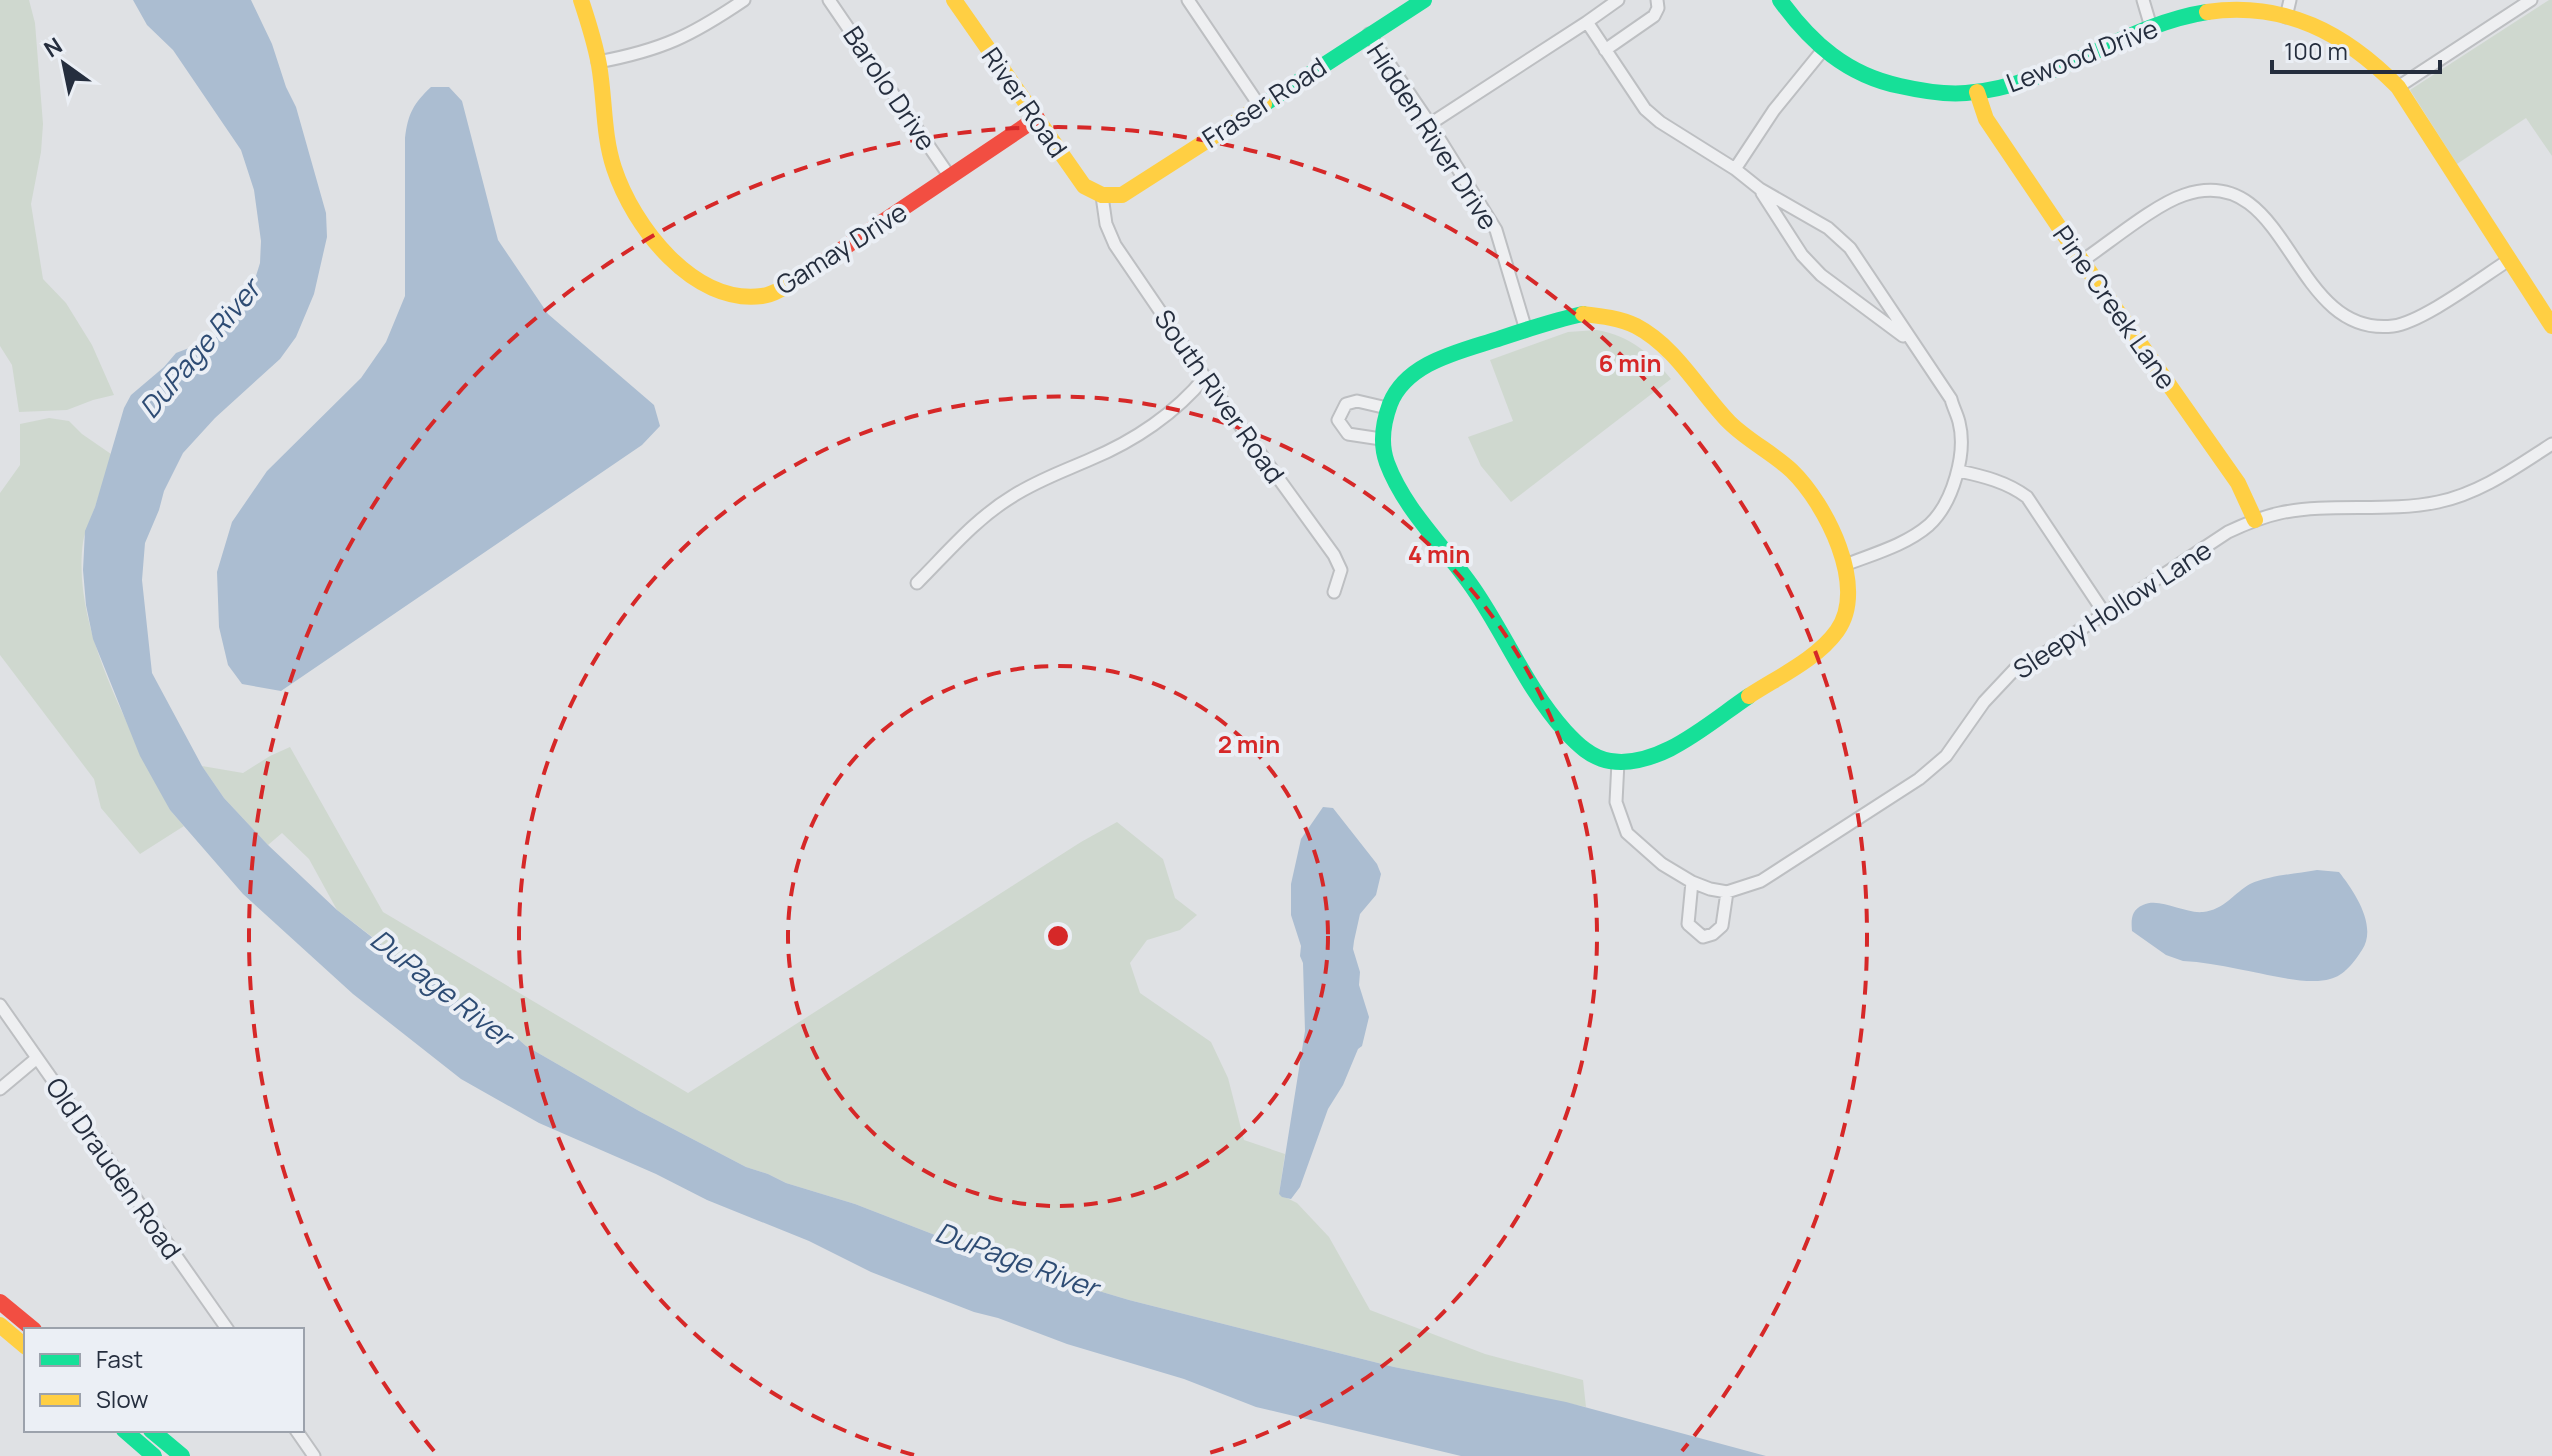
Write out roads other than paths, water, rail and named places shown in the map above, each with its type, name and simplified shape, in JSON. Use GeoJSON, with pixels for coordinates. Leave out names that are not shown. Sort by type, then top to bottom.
{"type":"FeatureCollection","features":[{"type":"Feature","properties":{"kind":"street","name":"Gamay Drive"},"geometry":{"type":"LineString","coordinates":[[581,0],[598,62],[614,169],[627,199],[642,225],[683,270],[709,288],[736,296],[762,296],[788,285],[1037,118]]}},
{"type":"Feature","properties":{"kind":"street"},"geometry":{"type":"LineString","coordinates":[[598,62],[642,54],[675,42],[744,0]]}},
{"type":"Feature","properties":{"kind":"street","name":"Barolo Drive"},"geometry":{"type":"LineString","coordinates":[[829,0],[950,177]]}},
{"type":"Feature","properties":{"kind":"street","name":"River Road"},"geometry":{"type":"LineString","coordinates":[[954,0],[1084,186],[1102,196]]}},
{"type":"Feature","properties":{"kind":"street"},"geometry":{"type":"LineString","coordinates":[[1188,0],[1259,105]]}},
{"type":"Feature","properties":{"kind":"street","name":"Fraser Road"},"geometry":{"type":"LineString","coordinates":[[1102,196],[1122,195],[1424,0]]}},
{"type":"Feature","properties":{"kind":"street"},"geometry":{"type":"LineString","coordinates":[[1430,124],[1618,0]]}},
{"type":"Feature","properties":{"kind":"street"},"geometry":{"type":"LineString","coordinates":[[1605,50],[1654,16],[1658,8],[1657,0]]}},
{"type":"Feature","properties":{"kind":"street","name":"Lewood Drive"},"geometry":{"type":"LineString","coordinates":[[1780,0],[1822,51],[1848,68],[1883,82],[1935,92],[1977,92],[2014,83],[2151,27],[2189,15],[2288,8],[2371,60],[2398,87],[2552,326]]}},
{"type":"Feature","properties":{"kind":"street"},"geometry":{"type":"LineString","coordinates":[[2143,0],[2151,27]]}},
{"type":"Feature","properties":{"kind":"street"},"geometry":{"type":"LineString","coordinates":[[2398,87],[2531,0]]}},
{"type":"Feature","properties":{"kind":"street"},"geometry":{"type":"LineString","coordinates":[[1587,22],[1645,109],[1660,122],[1735,169],[1760,189],[1828,228],[1850,248],[1951,399],[1960,424],[1959,471],[1950,495],[1930,524],[1900,544],[1845,565]]}},
{"type":"Feature","properties":{"kind":"street","name":"Hidden River Drive"},"geometry":{"type":"LineString","coordinates":[[1369,34],[1496,230],[1526,330]]}},
{"type":"Feature","properties":{"kind":"street"},"geometry":{"type":"LineString","coordinates":[[1735,169],[1774,110],[1822,51]]}},
{"type":"Feature","properties":{"kind":"street","name":"Pine Creek Lane"},"geometry":{"type":"LineString","coordinates":[[1977,92],[1986,119],[2238,483],[2255,520]]}},
{"type":"Feature","properties":{"kind":"street"},"geometry":{"type":"LineString","coordinates":[[1760,189],[1802,255],[1821,275],[1910,341]]}},
{"type":"Feature","properties":{"kind":"street"},"geometry":{"type":"LineString","coordinates":[[2082,261],[2169,202],[2188,194],[2208,191],[2230,194],[2257,208],[2269,220],[2317,292],[2332,307],[2371,325],[2395,326],[2416,317],[2509,260]]}},
{"type":"Feature","properties":{"kind":"street","name":"South River Road"},"geometry":{"type":"LineString","coordinates":[[1102,196],[1106,224],[1115,245],[1205,377],[1334,555],[1341,570],[1334,592]]}},
{"type":"Feature","properties":{"kind":"street"},"geometry":{"type":"LineString","coordinates":[[1600,315],[1637,326],[1665,346],[1737,430],[1792,471],[1809,491],[1845,565],[1848,596],[1841,625],[1822,648],[1660,755],[1618,762],[1594,756],[1562,730],[1469,581],[1409,506],[1390,470],[1381,439],[1387,408],[1402,383],[1423,367],[1565,317],[1600,315]]}},
{"type":"Feature","properties":{"kind":"street"},"geometry":{"type":"LineString","coordinates":[[917,583],[971,526],[996,507],[1046,477],[1125,443],[1188,398],[1205,377]]}},
{"type":"Feature","properties":{"kind":"street"},"geometry":{"type":"LineString","coordinates":[[1381,439],[1348,434],[1338,420],[1346,404],[1357,401],[1387,408]]}},
{"type":"Feature","properties":{"kind":"street","name":"Sleepy Hollow Lane"},"geometry":{"type":"LineString","coordinates":[[1727,892],[1761,881],[1919,779],[1946,756],[1984,702],[2015,669],[2048,651],[2228,532],[2281,512],[2439,502],[2496,480],[2552,444]]}},
{"type":"Feature","properties":{"kind":"street"},"geometry":{"type":"LineString","coordinates":[[1959,471],[2014,487],[2027,497],[2105,614]]}},
{"type":"Feature","properties":{"kind":"street"},"geometry":{"type":"LineString","coordinates":[[1618,762],[1616,802],[1627,833],[1662,864],[1692,882],[1727,892],[1722,926],[1713,934],[1703,937],[1688,924],[1692,882]]}},
{"type":"Feature","properties":{"kind":"street","name":"Old Drauden Road"},"geometry":{"type":"LineString","coordinates":[[0,1005],[227,1328]]}},
{"type":"Feature","properties":{"kind":"street"},"geometry":{"type":"LineString","coordinates":[[0,1089],[37,1058]]}},
{"type":"Feature","properties":{"kind":"street"},"geometry":{"type":"LineString","coordinates":[[0,1302],[32,1328]]}},
{"type":"Feature","properties":{"kind":"street"},"geometry":{"type":"LineString","coordinates":[[0,1325],[24,1345]]}},
{"type":"Feature","properties":{"kind":"street"},"geometry":{"type":"LineString","coordinates":[[126,1432],[154,1456]]}},
{"type":"Feature","properties":{"kind":"street"},"geometry":{"type":"LineString","coordinates":[[153,1432],[182,1456]]}},
{"type":"Feature","properties":{"kind":"street"},"geometry":{"type":"LineString","coordinates":[[297,1432],[314,1456]]}},
{"type":"Feature","properties":{"kind":"water","name":"DuPage River"},"geometry":{"type":"Polygon","coordinates":[[[133,0],[251,0],[296,107],[326,213],[327,237],[314,294],[296,337],[280,359],[215,418],[183,453],[164,491],[145,543],[142,580],[152,673],[202,766],[224,798],[268,845],[337,910],[526,1046],[639,1111],[746,1167],[786,1183],[855,1204],[1015,1266],[1129,1300],[1394,1367],[1566,1402],[1766,1456],[1461,1456],[1256,1407],[1184,1379],[974,1312],[871,1272],[809,1241],[707,1200],[539,1123],[461,1079],[353,994],[243,894],[170,810],[140,756],[93,639],[83,570],[85,531],[124,408],[131,395],[176,353],[215,338],[230,324],[251,292],[260,263],[261,241],[254,190],[241,150],[173,50],[147,25],[133,0]]]}},
{"type":"Feature","properties":{"kind":"water"},"geometry":{"type":"Polygon","coordinates":[[[431,87],[449,87],[462,101],[498,240],[548,314],[654,405],[660,426],[642,445],[281,691],[242,684],[228,665],[219,627],[217,572],[232,522],[267,471],[361,378],[386,342],[405,296],[406,130],[412,110],[431,87]]]}},
{"type":"Feature","properties":{"kind":"water"},"geometry":{"type":"Polygon","coordinates":[[[1323,807],[1333,808],[1377,864],[1381,874],[1376,895],[1360,914],[1353,949],[1360,972],[1359,985],[1369,1017],[1362,1046],[1328,1109],[1300,1187],[1291,1199],[1279,1194],[1305,1031],[1303,963],[1291,915],[1291,884],[1301,839],[1323,807]]]}},
{"type":"Feature","properties":{"kind":"water"},"geometry":{"type":"Polygon","coordinates":[[[2317,870],[2339,872],[2357,899],[2366,920],[2366,941],[2362,950],[2349,968],[2335,977],[2320,981],[2297,980],[2183,961],[2166,955],[2132,931],[2134,913],[2143,905],[2157,903],[2196,912],[2210,911],[2250,884],[2317,870]]]}}]}
